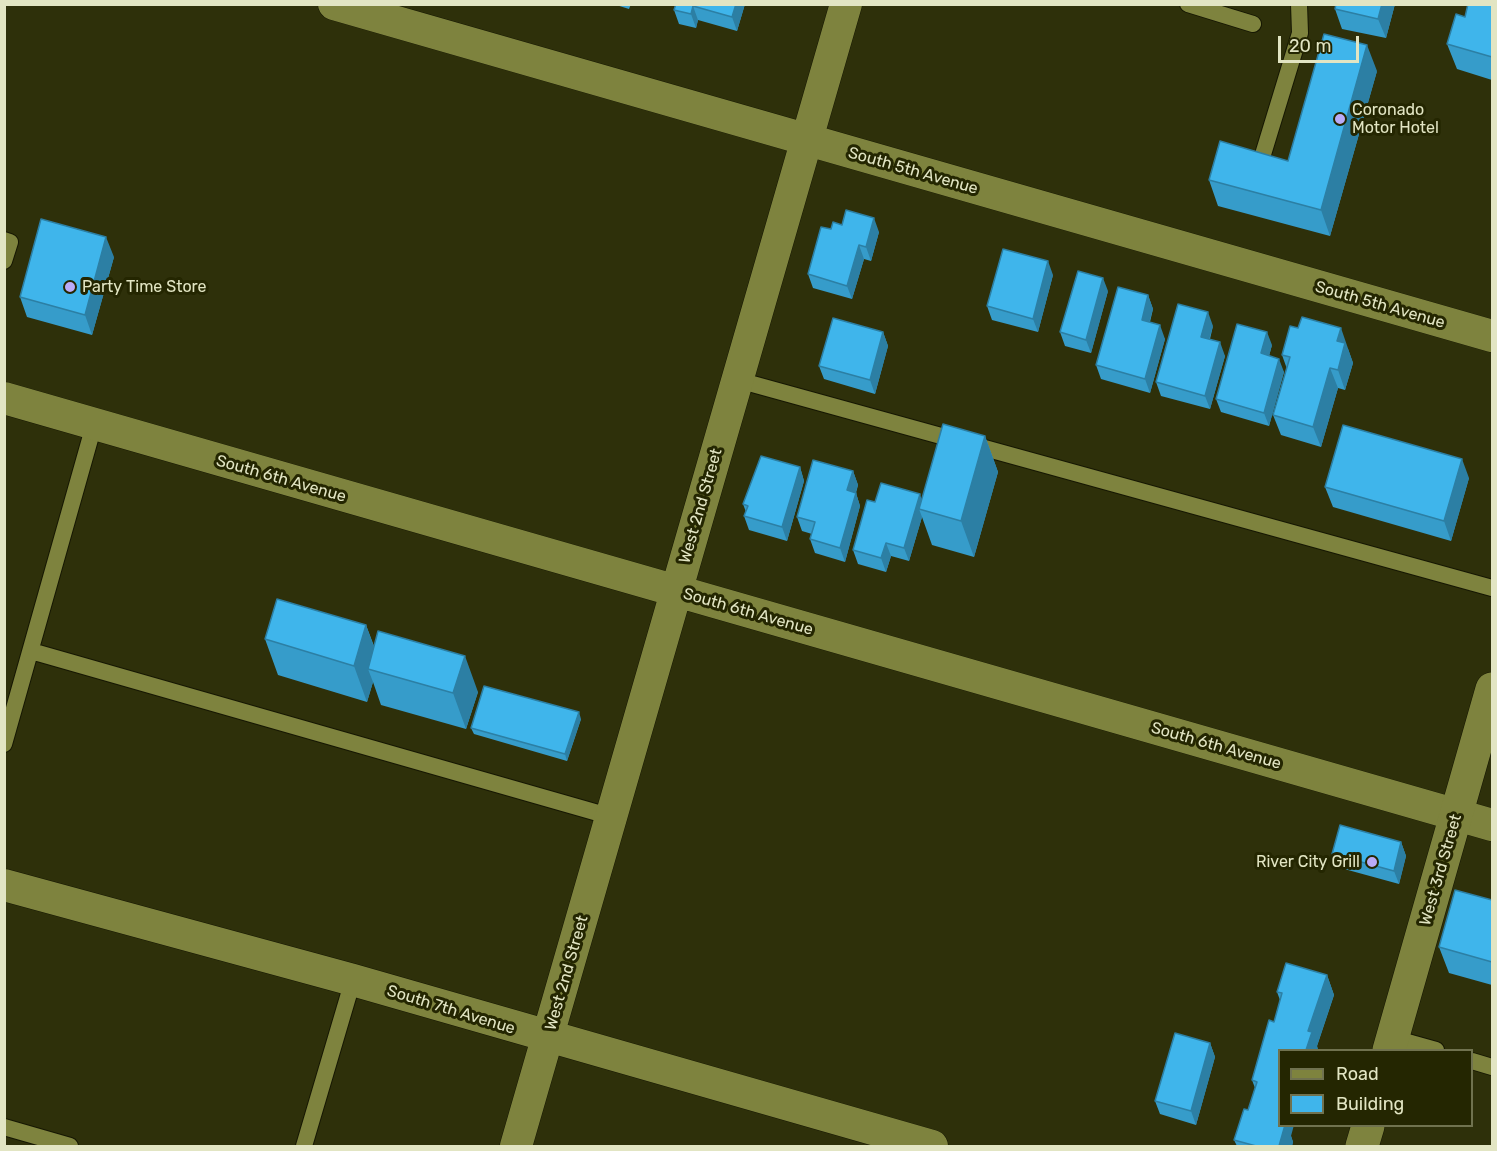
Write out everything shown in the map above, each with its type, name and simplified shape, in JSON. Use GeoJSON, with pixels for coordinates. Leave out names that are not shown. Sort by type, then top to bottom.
{"type":"FeatureCollection","features":[{"type":"Feature","properties":{"kind":"street","name":"South 5th Avenue"},"geometry":{"type":"LineString","coordinates":[[334,4],[1492,336]]}},
{"type":"Feature","properties":{"kind":"street","name":"West 2nd Street"},"geometry":{"type":"LineString","coordinates":[[516,1146],[846,4]]}},
{"type":"Feature","properties":{"kind":"street","name":"South 6th Avenue"},"geometry":{"type":"LineString","coordinates":[[4,399],[1492,825]]}},
{"type":"Feature","properties":{"kind":"street","name":"West 3rd Street"},"geometry":{"type":"LineString","coordinates":[[1391,1044],[1492,689]]}},
{"type":"Feature","properties":{"kind":"street","name":"South 7th Avenue"},"geometry":{"type":"LineString","coordinates":[[4,885],[353,980],[548,1038],[932,1146]]}},
{"type":"Feature","properties":{"kind":"street"},"geometry":{"type":"LineString","coordinates":[[1362,1146],[1367,1127]]}},
{"type":"Feature","properties":{"kind":"lane"},"geometry":{"type":"LineString","coordinates":[[1188,4],[1253,24]]}},
{"type":"Feature","properties":{"kind":"lane"},"geometry":{"type":"LineString","coordinates":[[1261,161],[1300,33],[1293,6]]}},
{"type":"Feature","properties":{"kind":"lane"},"geometry":{"type":"LineString","coordinates":[[4,240],[10,242],[4,261]]}},
{"type":"Feature","properties":{"kind":"lane"},"geometry":{"type":"LineString","coordinates":[[738,380],[1492,588]]}},
{"type":"Feature","properties":{"kind":"lane"},"geometry":{"type":"LineString","coordinates":[[4,744],[94,425]]}},
{"type":"Feature","properties":{"kind":"lane"},"geometry":{"type":"LineString","coordinates":[[31,651],[612,817]]}},
{"type":"Feature","properties":{"kind":"lane"},"geometry":{"type":"LineString","coordinates":[[304,1146],[353,980]]}},
{"type":"Feature","properties":{"kind":"lane"},"geometry":{"type":"LineString","coordinates":[[1391,1044],[1428,1049]]}},
{"type":"Feature","properties":{"kind":"lane"},"geometry":{"type":"LineString","coordinates":[[1473,1061],[1492,1067]]}},
{"type":"Feature","properties":{"kind":"lane"},"geometry":{"type":"LineString","coordinates":[[4,1127],[70,1146]]}},
{"type":"Feature","properties":{"kind":"building"},"geometry":{"type":"Polygon","coordinates":[[[676,4],[736,4],[732,17],[693,6],[691,14],[674,10],[676,4]]]}},
{"type":"Feature","properties":{"kind":"building"},"geometry":{"type":"Polygon","coordinates":[[[1336,4],[1382,4],[1378,19],[1335,9],[1336,4]]]}},
{"type":"Feature","properties":{"kind":"building"},"geometry":{"type":"Polygon","coordinates":[[[1468,4],[1492,4],[1492,57],[1447,44],[1456,14],[1465,17],[1468,4]]]}},
{"type":"Feature","properties":{"kind":"building"},"geometry":{"type":"Polygon","coordinates":[[[1324,34],[1367,45],[1321,210],[1209,180],[1220,141],[1288,161],[1324,34]]]}},
{"type":"Feature","properties":{"kind":"building"},"geometry":{"type":"Polygon","coordinates":[[[846,210],[874,218],[866,247],[859,245],[847,286],[808,274],[821,227],[831,229],[833,222],[842,225],[846,210]]]}},
{"type":"Feature","properties":{"kind":"building","name":"Party Time Store"},"geometry":{"type":"Polygon","coordinates":[[[41,219],[106,237],[85,315],[20,297],[41,219]]]}},
{"type":"Feature","properties":{"kind":"building"},"geometry":{"type":"Polygon","coordinates":[[[1003,249],[1048,261],[1033,319],[987,306],[1003,249]]]}},
{"type":"Feature","properties":{"kind":"building"},"geometry":{"type":"Polygon","coordinates":[[[1078,271],[1103,278],[1086,340],[1060,332],[1078,271]]]}},
{"type":"Feature","properties":{"kind":"building"},"geometry":{"type":"Polygon","coordinates":[[[1118,287],[1148,295],[1142,320],[1160,325],[1145,379],[1096,365],[1118,287]]]}},
{"type":"Feature","properties":{"kind":"building"},"geometry":{"type":"Polygon","coordinates":[[[1178,304],[1208,312],[1201,337],[1220,342],[1205,396],[1156,382],[1178,304]]]}},
{"type":"Feature","properties":{"kind":"building"},"geometry":{"type":"Polygon","coordinates":[[[1302,317],[1341,328],[1337,341],[1345,343],[1338,370],[1330,368],[1313,427],[1273,415],[1290,357],[1282,355],[1290,326],[1298,328],[1302,317]]]}},
{"type":"Feature","properties":{"kind":"building"},"geometry":{"type":"Polygon","coordinates":[[[833,318],[883,332],[870,380],[819,366],[833,318]]]}},
{"type":"Feature","properties":{"kind":"building"},"geometry":{"type":"Polygon","coordinates":[[[1237,324],[1267,332],[1261,353],[1279,359],[1264,413],[1216,399],[1237,324]]]}},
{"type":"Feature","properties":{"kind":"building"},"geometry":{"type":"Polygon","coordinates":[[[943,424],[985,436],[961,521],[919,509],[943,424]]]}},
{"type":"Feature","properties":{"kind":"building"},"geometry":{"type":"Polygon","coordinates":[[[1343,425],[1462,459],[1444,521],[1325,487],[1343,425]]]}},
{"type":"Feature","properties":{"kind":"building"},"geometry":{"type":"Polygon","coordinates":[[[761,456],[800,467],[782,527],[744,516],[748,506],[743,504],[761,456]]]}},
{"type":"Feature","properties":{"kind":"building"},"geometry":{"type":"Polygon","coordinates":[[[813,460],[853,471],[847,490],[856,493],[840,548],[810,539],[815,522],[797,517],[813,460]]]}},
{"type":"Feature","properties":{"kind":"building"},"geometry":{"type":"Polygon","coordinates":[[[881,483],[920,494],[904,548],[886,543],[881,558],[853,550],[867,500],[875,502],[881,483]]]}},
{"type":"Feature","properties":{"kind":"building"},"geometry":{"type":"Polygon","coordinates":[[[277,599],[366,625],[354,666],[265,639],[277,599]]]}},
{"type":"Feature","properties":{"kind":"building"},"geometry":{"type":"Polygon","coordinates":[[[378,631],[465,656],[453,693],[368,669],[378,631]]]}},
{"type":"Feature","properties":{"kind":"building"},"geometry":{"type":"Polygon","coordinates":[[[484,686],[579,712],[565,754],[471,728],[484,686]]]}},
{"type":"Feature","properties":{"kind":"building"},"geometry":{"type":"Polygon","coordinates":[[[1340,825],[1401,842],[1394,871],[1332,854],[1340,825]]]}},
{"type":"Feature","properties":{"kind":"building"},"geometry":{"type":"Polygon","coordinates":[[[1455,890],[1492,900],[1492,962],[1439,947],[1455,890]]]}},
{"type":"Feature","properties":{"kind":"building"},"geometry":{"type":"Polygon","coordinates":[[[1286,963],[1327,975],[1308,1031],[1312,1032],[1306,1049],[1278,1049],[1278,1127],[1284,1127],[1279,1146],[1256,1146],[1234,1140],[1244,1109],[1248,1110],[1257,1082],[1252,1080],[1269,1020],[1274,1022],[1282,993],[1277,992],[1286,963]]]}},
{"type":"Feature","properties":{"kind":"building"},"geometry":{"type":"Polygon","coordinates":[[[1175,1033],[1210,1043],[1191,1111],[1155,1101],[1175,1033]]]}},
{"type":"Feature","properties":{"kind":"place","name":"Coronado Motor Hotel"},"geometry":{"type":"Point","coordinates":[1340,119]}},
{"type":"Feature","properties":{"kind":"place","name":"Party Time Store"},"geometry":{"type":"Point","coordinates":[70,287]}},
{"type":"Feature","properties":{"kind":"place","name":"River City Grill"},"geometry":{"type":"Point","coordinates":[1372,862]}}]}
